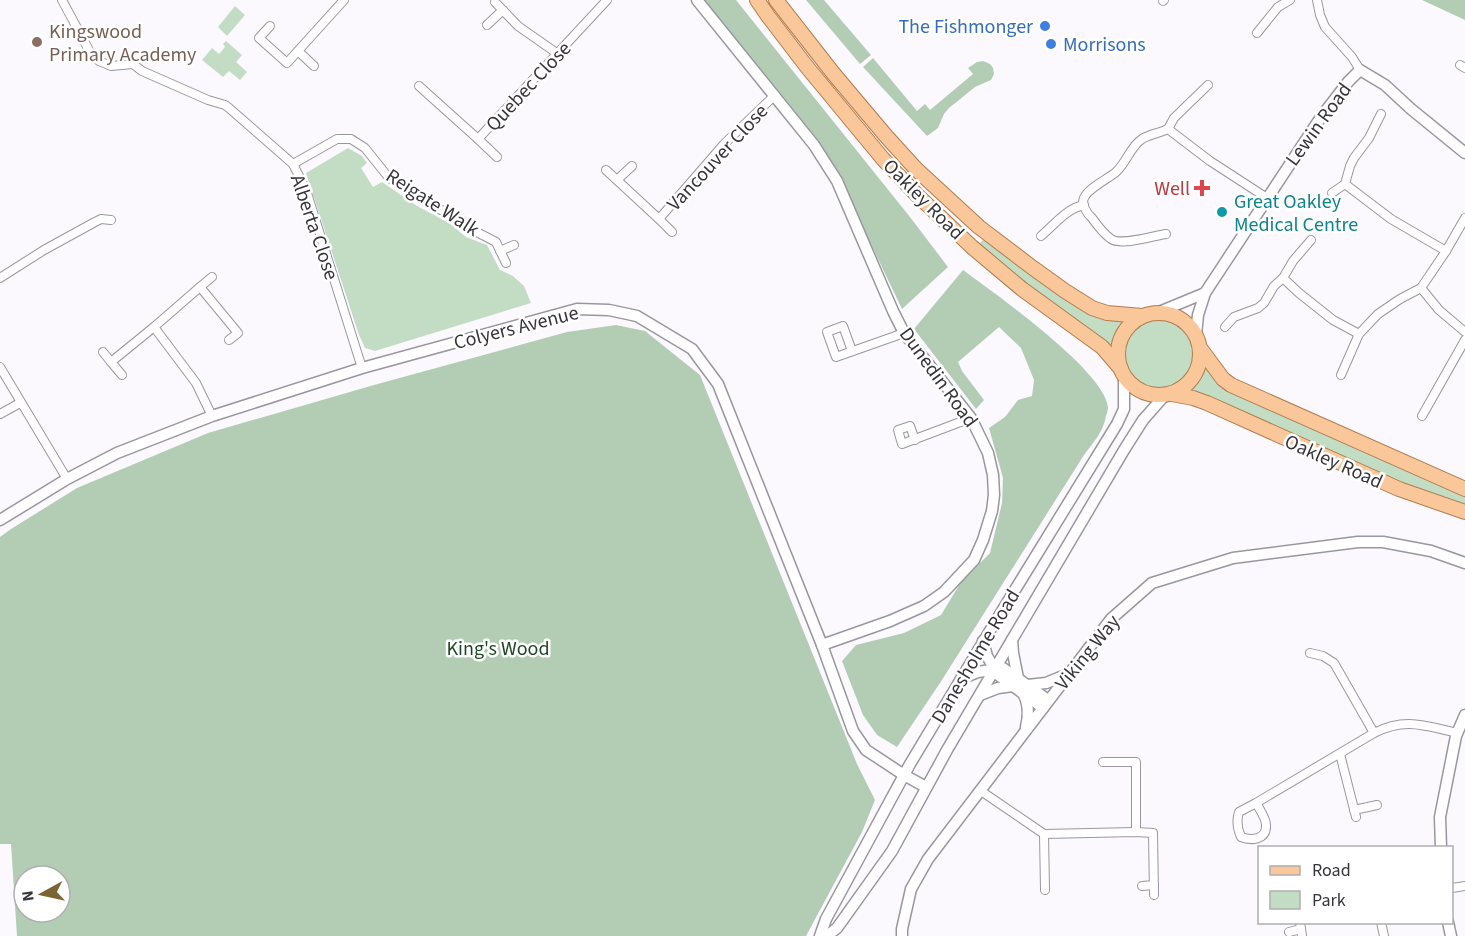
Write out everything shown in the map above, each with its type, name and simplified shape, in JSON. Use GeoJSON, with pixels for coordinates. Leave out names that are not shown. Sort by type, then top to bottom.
{"type":"FeatureCollection","features":[{"type":"Feature","properties":{"kind":"main road","name":"Oakley Road"},"geometry":{"type":"LineString","coordinates":[[757,0],[807,67],[917,195],[964,240],[1022,289],[1102,347],[1122,373]]}},
{"type":"Feature","properties":{"kind":"main road","name":"Oakley Road"},"geometry":{"type":"LineString","coordinates":[[777,0],[833,73],[886,136],[916,169],[962,212],[1033,268],[1092,308],[1107,313],[1142,316]]}},
{"type":"Feature","properties":{"kind":"main road"},"geometry":{"type":"LineString","coordinates":[[1159,312],[1171,314],[1189,326],[1198,341],[1200,359],[1197,371],[1191,381],[1168,394],[1153,395],[1142,392],[1132,385],[1122,373],[1118,357],[1121,338],[1131,323],[1142,316],[1159,312]]}},
{"type":"Feature","properties":{"kind":"main road","name":"Oakley Road"},"geometry":{"type":"LineString","coordinates":[[1198,341],[1218,373],[1231,385],[1465,489]]}},
{"type":"Feature","properties":{"kind":"main road","name":"Oakley Road"},"geometry":{"type":"LineString","coordinates":[[1168,394],[1207,403],[1399,489],[1465,512]]}},
{"type":"Feature","properties":{"kind":"street","name":"Alberta Close"},"geometry":{"type":"LineString","coordinates":[[62,0],[91,54],[99,61],[111,66],[133,64],[142,71],[208,100],[225,105],[293,164],[306,190],[362,368]]}},
{"type":"Feature","properties":{"kind":"street"},"geometry":{"type":"LineString","coordinates":[[270,26],[259,38],[287,63],[344,0]]}},
{"type":"Feature","properties":{"kind":"street","name":"Quebec Close"},"geometry":{"type":"LineString","coordinates":[[419,86],[478,139],[607,0]]}},
{"type":"Feature","properties":{"kind":"street","name":"Dunedin Road"},"geometry":{"type":"LineString","coordinates":[[697,0],[814,145],[837,181],[904,333],[971,418],[988,453],[993,475],[992,511],[983,540],[974,560],[944,592],[924,606],[890,621],[822,645]]}},
{"type":"Feature","properties":{"kind":"street"},"geometry":{"type":"LineString","coordinates":[[1257,33],[1278,7],[1290,0]]}},
{"type":"Feature","properties":{"kind":"street"},"geometry":{"type":"LineString","coordinates":[[1317,0],[1325,27],[1352,57],[1360,70]]}},
{"type":"Feature","properties":{"kind":"street"},"geometry":{"type":"LineString","coordinates":[[495,2],[518,26],[558,54]]}},
{"type":"Feature","properties":{"kind":"street"},"geometry":{"type":"LineString","coordinates":[[487,25],[503,10]]}},
{"type":"Feature","properties":{"kind":"street"},"geometry":{"type":"LineString","coordinates":[[298,51],[314,66]]}},
{"type":"Feature","properties":{"kind":"street","name":"Lewin Road"},"geometry":{"type":"LineString","coordinates":[[1198,341],[1198,315],[1205,293],[1321,117],[1360,70],[1385,85],[1465,153]]}},
{"type":"Feature","properties":{"kind":"street"},"geometry":{"type":"LineString","coordinates":[[1166,234],[1132,241],[1111,239],[1090,216],[1084,205],[1084,197],[1119,168],[1140,140],[1168,129],[1174,118],[1208,85]]}},
{"type":"Feature","properties":{"kind":"street","name":"Vancouver Close"},"geometry":{"type":"LineString","coordinates":[[606,170],[658,219],[724,144],[775,95]]}},
{"type":"Feature","properties":{"kind":"street"},"geometry":{"type":"LineString","coordinates":[[1332,193],[1345,184],[1354,158],[1369,138],[1381,114]]}},
{"type":"Feature","properties":{"kind":"street"},"geometry":{"type":"LineString","coordinates":[[1168,129],[1210,161],[1267,198]]}},
{"type":"Feature","properties":{"kind":"street","name":"Reigate Walk"},"geometry":{"type":"LineString","coordinates":[[293,164],[337,139],[351,139],[365,147],[389,178],[436,208],[454,215],[469,228],[496,242],[506,263]]}},
{"type":"Feature","properties":{"kind":"street"},"geometry":{"type":"LineString","coordinates":[[478,139],[497,157]]}},
{"type":"Feature","properties":{"kind":"street"},"geometry":{"type":"LineString","coordinates":[[617,180],[632,166]]}},
{"type":"Feature","properties":{"kind":"street"},"geometry":{"type":"LineString","coordinates":[[1345,184],[1391,219],[1446,252]]}},
{"type":"Feature","properties":{"kind":"street"},"geometry":{"type":"LineString","coordinates":[[1041,236],[1070,211],[1084,205]]}},
{"type":"Feature","properties":{"kind":"street"},"geometry":{"type":"LineString","coordinates":[[1341,375],[1359,334],[1378,314],[1421,288],[1446,252],[1465,218]]}},
{"type":"Feature","properties":{"kind":"street"},"geometry":{"type":"LineString","coordinates":[[0,278],[95,222],[101,219],[111,220]]}},
{"type":"Feature","properties":{"kind":"street"},"geometry":{"type":"LineString","coordinates":[[658,219],[672,232]]}},
{"type":"Feature","properties":{"kind":"street"},"geometry":{"type":"LineString","coordinates":[[1225,327],[1234,318],[1264,303],[1274,286],[1283,278],[1293,261],[1311,240]]}},
{"type":"Feature","properties":{"kind":"street"},"geometry":{"type":"LineString","coordinates":[[500,252],[514,244]]}},
{"type":"Feature","properties":{"kind":"street"},"geometry":{"type":"LineString","coordinates":[[111,362],[212,277]]}},
{"type":"Feature","properties":{"kind":"street"},"geometry":{"type":"LineString","coordinates":[[1283,278],[1327,315],[1359,334]]}},
{"type":"Feature","properties":{"kind":"street"},"geometry":{"type":"LineString","coordinates":[[200,287],[238,333],[229,340]]}},
{"type":"Feature","properties":{"kind":"street"},"geometry":{"type":"LineString","coordinates":[[1421,288],[1439,310],[1465,332]]}},
{"type":"Feature","properties":{"kind":"street"},"geometry":{"type":"LineString","coordinates":[[1159,312],[1205,293]]}},
{"type":"Feature","properties":{"kind":"street","name":"Colyers Avenue"},"geometry":{"type":"LineString","coordinates":[[0,520],[67,479],[117,453],[212,416],[362,368],[577,309],[609,310],[637,316],[692,349],[718,384],[822,645],[853,731],[866,750],[926,787]]}},
{"type":"Feature","properties":{"kind":"street"},"geometry":{"type":"LineString","coordinates":[[154,327],[196,383],[212,416]]}},
{"type":"Feature","properties":{"kind":"street"},"geometry":{"type":"LineString","coordinates":[[852,351],[904,333]]}},
{"type":"Feature","properties":{"kind":"street"},"geometry":{"type":"LineString","coordinates":[[1422,416],[1465,340]]}},
{"type":"Feature","properties":{"kind":"street"},"geometry":{"type":"LineString","coordinates":[[103,352],[122,375]]}},
{"type":"Feature","properties":{"kind":"street"},"geometry":{"type":"LineString","coordinates":[[0,368],[67,479]]}},
{"type":"Feature","properties":{"kind":"street","name":"Danesholme Road"},"geometry":{"type":"LineString","coordinates":[[820,936],[826,919],[904,775],[983,641],[1117,424],[1124,409],[1122,373]]}},
{"type":"Feature","properties":{"kind":"street","name":"Danesholme Road"},"geometry":{"type":"LineString","coordinates":[[827,936],[837,928],[892,851],[926,787],[1124,450],[1143,420],[1168,394]]}},
{"type":"Feature","properties":{"kind":"street"},"geometry":{"type":"LineString","coordinates":[[0,414],[20,403]]}},
{"type":"Feature","properties":{"kind":"street"},"geometry":{"type":"LineString","coordinates":[[915,440],[971,418]]}},
{"type":"Feature","properties":{"kind":"street","name":"Viking Way"},"geometry":{"type":"LineString","coordinates":[[902,936],[907,904],[918,875],[928,859],[1111,619],[1152,583],[1233,558],[1358,542],[1383,542],[1431,551],[1465,563]]}},
{"type":"Feature","properties":{"kind":"street"},"geometry":{"type":"LineString","coordinates":[[1012,640],[1016,682]]}},
{"type":"Feature","properties":{"kind":"street"},"geometry":{"type":"LineString","coordinates":[[983,641],[987,656],[995,669]]}},
{"type":"Feature","properties":{"kind":"street"},"geometry":{"type":"LineString","coordinates":[[1310,653],[1323,656],[1334,663],[1374,733]]}},
{"type":"Feature","properties":{"kind":"street"},"geometry":{"type":"LineString","coordinates":[[961,679],[978,672],[1003,668],[1016,682],[1045,704]]}},
{"type":"Feature","properties":{"kind":"street"},"geometry":{"type":"LineString","coordinates":[[1026,689],[1069,674]]}},
{"type":"Feature","properties":{"kind":"street"},"geometry":{"type":"LineString","coordinates":[[980,695],[1016,682]]}},
{"type":"Feature","properties":{"kind":"street"},"geometry":{"type":"LineString","coordinates":[[1026,689],[1028,710],[1026,730]]}},
{"type":"Feature","properties":{"kind":"street"},"geometry":{"type":"LineString","coordinates":[[1441,846],[1440,817],[1458,733],[1465,715]]}},
{"type":"Feature","properties":{"kind":"street"},"geometry":{"type":"LineString","coordinates":[[1256,803],[1266,824],[1266,830],[1256,840],[1248,840],[1241,837],[1236,819],[1239,812],[1387,726],[1415,724],[1458,733]]}},
{"type":"Feature","properties":{"kind":"street"},"geometry":{"type":"LineString","coordinates":[[1340,754],[1355,814],[1377,805]]}},
{"type":"Feature","properties":{"kind":"street"},"geometry":{"type":"LineString","coordinates":[[1103,762],[1136,762],[1136,832]]}},
{"type":"Feature","properties":{"kind":"street"},"geometry":{"type":"LineString","coordinates":[[981,790],[1044,834],[1153,833],[1154,895]]}},
{"type":"Feature","properties":{"kind":"street"},"geometry":{"type":"LineString","coordinates":[[1044,834],[1044,890]]}},
{"type":"Feature","properties":{"kind":"street"},"geometry":{"type":"LineString","coordinates":[[1142,886],[1154,885]]}},
{"type":"Feature","properties":{"kind":"street"},"geometry":{"type":"LineString","coordinates":[[1289,932],[1301,929]]}},
{"type":"Feature","properties":{"kind":"green space"},"geometry":{"type":"Polygon","coordinates":[[[703,0],[736,0],[948,267],[902,309],[840,175],[703,0]]]}},
{"type":"Feature","properties":{"kind":"green space"},"geometry":{"type":"Polygon","coordinates":[[[806,0],[824,0],[871,55],[860,64],[806,0]]]}},
{"type":"Feature","properties":{"kind":"green space"},"geometry":{"type":"Polygon","coordinates":[[[1422,0],[1465,0],[1465,20],[1422,0]]]}},
{"type":"Feature","properties":{"kind":"green space"},"geometry":{"type":"Polygon","coordinates":[[[235,6],[245,15],[227,36],[218,27],[235,6]]]}},
{"type":"Feature","properties":{"kind":"green space"},"geometry":{"type":"Polygon","coordinates":[[[226,41],[242,55],[236,62],[247,72],[240,80],[229,71],[223,77],[202,60],[212,48],[219,54],[225,47],[223,44],[226,41]]]}},
{"type":"Feature","properties":{"kind":"green space"},"geometry":{"type":"Polygon","coordinates":[[[873,58],[917,111],[925,104],[930,110],[973,74],[968,68],[977,62],[983,61],[990,64],[994,74],[991,80],[975,87],[949,108],[938,128],[927,136],[863,67],[873,58]]]}},
{"type":"Feature","properties":{"kind":"green space"},"geometry":{"type":"Polygon","coordinates":[[[348,148],[362,156],[367,163],[361,168],[373,187],[382,182],[417,206],[449,223],[466,237],[487,245],[500,270],[513,276],[524,286],[531,303],[375,351],[365,348],[306,173],[348,148]]]}},
{"type":"Feature","properties":{"kind":"green space"},"geometry":{"type":"Polygon","coordinates":[[[984,238],[1125,321],[1113,337],[1112,348],[1034,292],[978,246],[984,238]]]}},
{"type":"Feature","properties":{"kind":"green space"},"geometry":{"type":"Polygon","coordinates":[[[963,270],[1046,333],[1069,354],[1102,392],[1108,409],[1098,437],[1084,455],[897,747],[877,735],[863,715],[842,661],[856,645],[904,633],[941,615],[961,582],[990,553],[1002,503],[1003,478],[989,428],[1005,417],[1018,400],[1032,396],[1034,380],[1021,348],[999,327],[958,362],[984,400],[976,409],[914,329],[963,270]]]}},
{"type":"Feature","properties":{"kind":"green space"},"geometry":{"type":"Polygon","coordinates":[[[1159,317],[1179,323],[1189,333],[1195,353],[1189,373],[1179,383],[1159,389],[1139,383],[1129,373],[1123,353],[1129,333],[1139,323],[1159,317]]]}},
{"type":"Feature","properties":{"kind":"green space","name":"King's Wood"},"geometry":{"type":"Polygon","coordinates":[[[616,325],[645,331],[700,375],[857,764],[875,800],[862,832],[806,936],[17,936],[16,924],[72,924],[72,864],[12,864],[11,844],[0,844],[0,537],[77,488],[208,433],[567,332],[616,325]]]}},
{"type":"Feature","properties":{"kind":"green space"},"geometry":{"type":"Polygon","coordinates":[[[1204,366],[1225,390],[1465,497],[1465,506],[1384,477],[1190,391],[1204,366]]]}},
{"type":"Feature","properties":{"kind":"place","name":"The Fishmonger"},"geometry":{"type":"Point","coordinates":[1045,26]}},
{"type":"Feature","properties":{"kind":"place","name":"Kingswood Primary Academy"},"geometry":{"type":"Point","coordinates":[37,42]}},
{"type":"Feature","properties":{"kind":"place","name":"Morrisons"},"geometry":{"type":"Point","coordinates":[1051,44]}},
{"type":"Feature","properties":{"kind":"place","name":"Well"},"geometry":{"type":"Point","coordinates":[1202,188]}},
{"type":"Feature","properties":{"kind":"place","name":"Great Oakley Medical Centre"},"geometry":{"type":"Point","coordinates":[1222,212]}}]}
